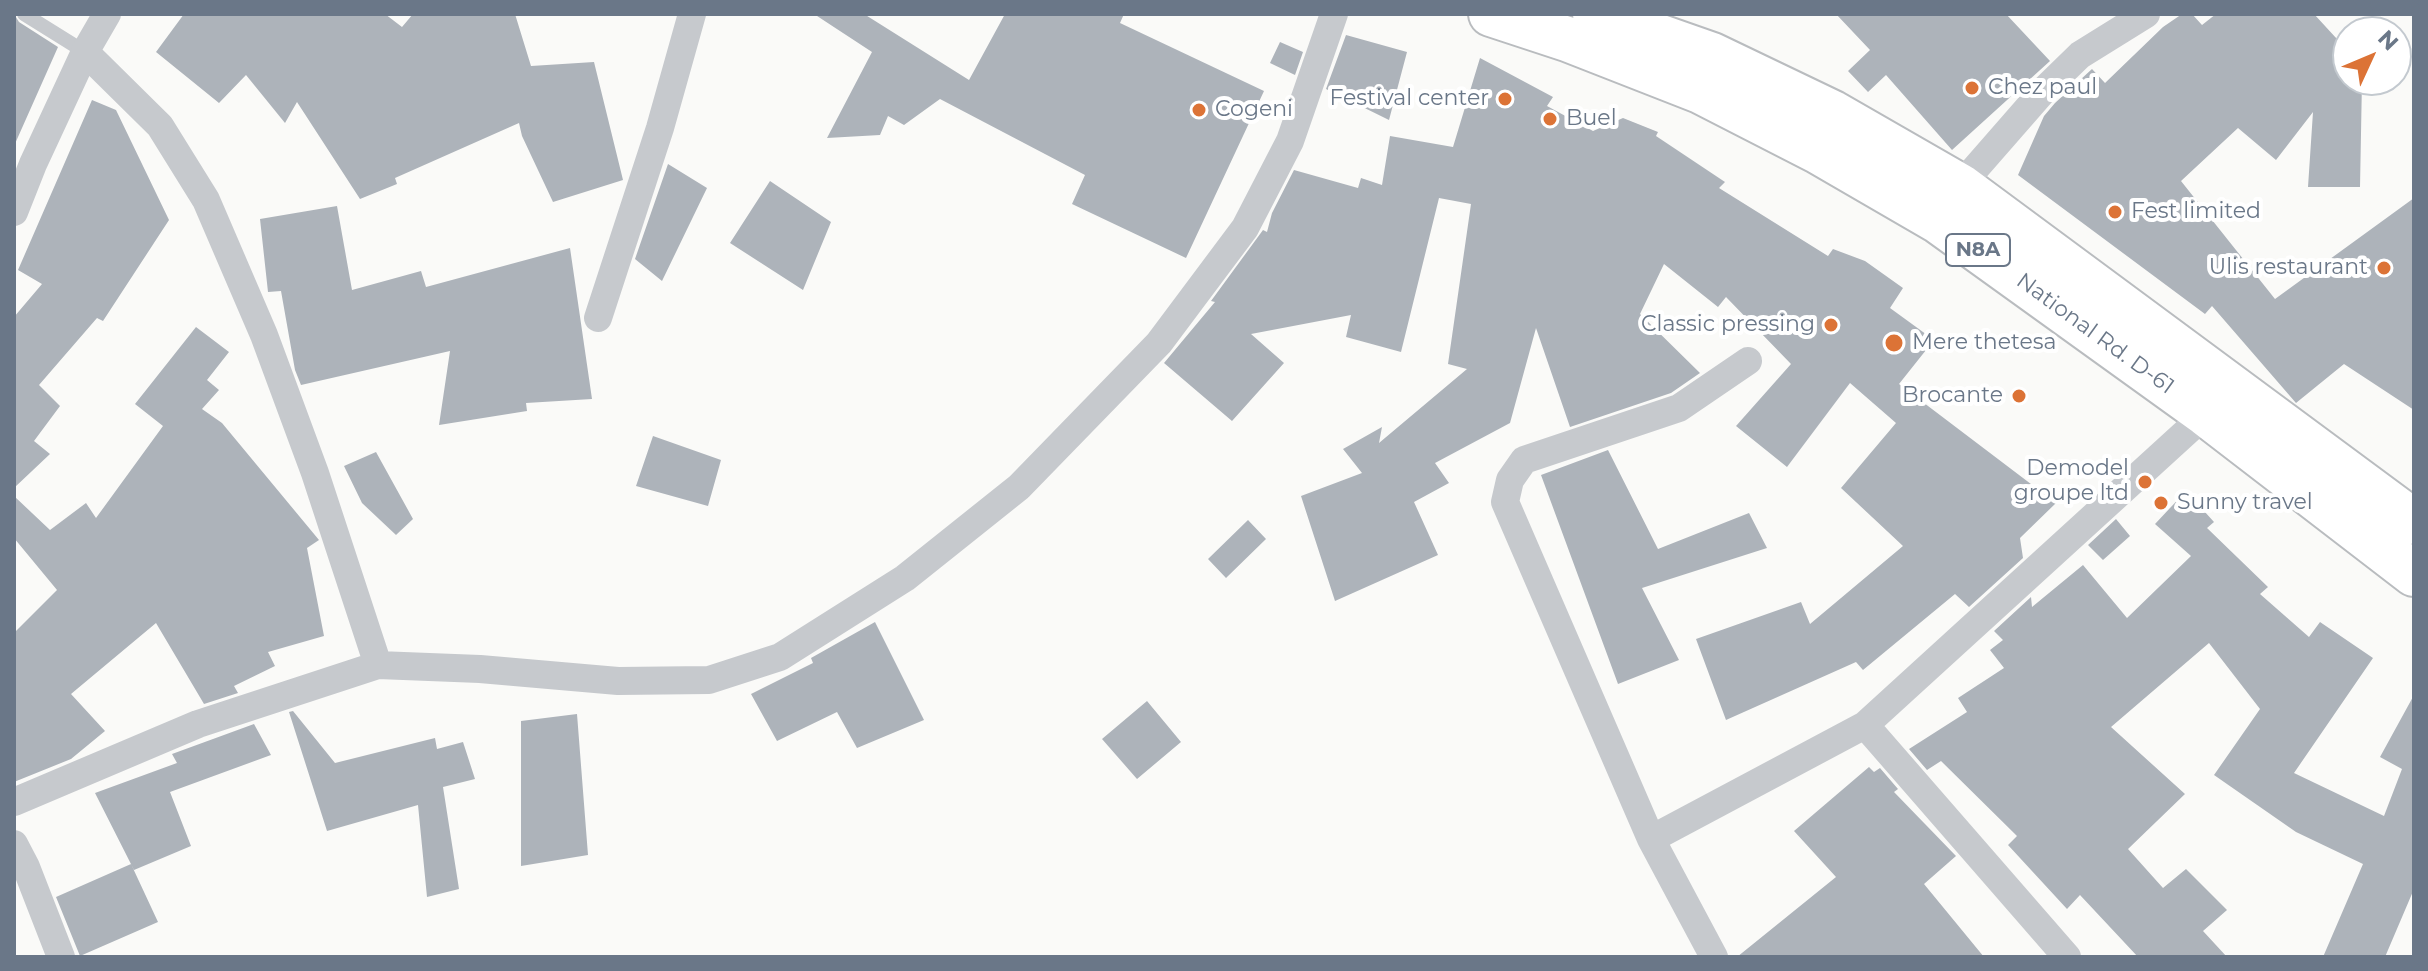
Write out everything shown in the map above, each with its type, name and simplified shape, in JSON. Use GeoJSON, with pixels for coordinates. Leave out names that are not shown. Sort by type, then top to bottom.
{"type":"FeatureCollection","features":[{"type":"Feature","properties":{"kind":"highway","name":"National Rd. D-61"},"geometry":{"type":"LineString","coordinates":[[1491,14],[1567,39],[1700,91],[1819,152],[1938,221],[2206,414],[2414,574]]}},
{"type":"Feature","properties":{"kind":"highway","name":"National Rd. D-61"},"geometry":{"type":"LineString","coordinates":[[1595,14],[1712,55],[1833,113],[1960,186],[2413,519]]}},
{"type":"Feature","properties":{"kind":"street"},"geometry":{"type":"LineString","coordinates":[[14,212],[85,52],[107,14]]}},
{"type":"Feature","properties":{"kind":"street"},"geometry":{"type":"LineString","coordinates":[[598,318],[660,128],[692,14]]}},
{"type":"Feature","properties":{"kind":"street"},"geometry":{"type":"LineString","coordinates":[[14,802],[198,724],[378,665],[480,669],[618,681],[709,680],[780,657],[905,578],[1019,487],[1159,343],[1245,228],[1290,141],[1334,14]]}},
{"type":"Feature","properties":{"kind":"street"},"geometry":{"type":"LineString","coordinates":[[1960,186],[2043,91],[2080,55],[2146,14]]}},
{"type":"Feature","properties":{"kind":"street"},"geometry":{"type":"LineString","coordinates":[[85,52],[160,126],[206,200],[264,335],[315,473],[378,665]]}},
{"type":"Feature","properties":{"kind":"street"},"geometry":{"type":"LineString","coordinates":[[1714,957],[1651,839],[1505,502],[1510,480],[1524,460],[1679,408],[1748,361]]}},
{"type":"Feature","properties":{"kind":"street"},"geometry":{"type":"LineString","coordinates":[[1651,839],[1865,725],[2206,414]]}},
{"type":"Feature","properties":{"kind":"street"},"geometry":{"type":"LineString","coordinates":[[1865,725],[2067,957]]}},
{"type":"Feature","properties":{"kind":"street"},"geometry":{"type":"LineString","coordinates":[[14,844],[61,957]]}},
{"type":"Feature","properties":{"kind":"lane"},"geometry":{"type":"LineString","coordinates":[[24,14],[85,52]]}},
{"type":"Feature","properties":{"kind":"building"},"geometry":{"type":"Polygon","coordinates":[[[14,14],[19,22],[58,47],[14,146],[14,14]]]}},
{"type":"Feature","properties":{"kind":"building"},"geometry":{"type":"Polygon","coordinates":[[[184,14],[385,14],[402,27],[413,14],[515,14],[531,66],[594,62],[623,180],[553,202],[519,123],[395,178],[397,184],[360,199],[297,102],[285,123],[246,75],[219,103],[156,52],[184,14]]]}},
{"type":"Feature","properties":{"kind":"building"},"geometry":{"type":"Polygon","coordinates":[[[814,14],[864,14],[969,80],[1005,14],[1124,14],[1120,23],[1264,91],[1186,258],[1072,204],[1085,175],[940,99],[904,125],[888,116],[880,135],[827,138],[872,52],[814,14]]]}},
{"type":"Feature","properties":{"kind":"building"},"geometry":{"type":"Polygon","coordinates":[[[1836,14],[2006,14],[2050,61],[1952,150],[1886,75],[1868,92],[1848,71],[1870,50],[1836,14]]]}},
{"type":"Feature","properties":{"kind":"building"},"geometry":{"type":"Polygon","coordinates":[[[2182,14],[2192,14],[2202,25],[2216,14],[2314,14],[2332,34],[2332,96],[2362,96],[2360,187],[2308,187],[2313,112],[2276,160],[2238,128],[2181,181],[2275,299],[2414,198],[2414,410],[2344,364],[2296,403],[2212,306],[2205,314],[2018,175],[2044,116],[2055,103],[2092,69],[2105,83],[2163,27],[2182,14]]]}},
{"type":"Feature","properties":{"kind":"building"},"geometry":{"type":"Polygon","coordinates":[[[1346,35],[1407,52],[1389,120],[1326,89],[1346,35]]]}},
{"type":"Feature","properties":{"kind":"building"},"geometry":{"type":"Polygon","coordinates":[[[1280,42],[1303,52],[1295,75],[1270,63],[1280,42]]]}},
{"type":"Feature","properties":{"kind":"building"},"geometry":{"type":"Polygon","coordinates":[[[1480,58],[1553,97],[1547,106],[1593,131],[1623,118],[1658,132],[1656,136],[1725,182],[1719,188],[1828,256],[1833,249],[1865,261],[1903,288],[1890,308],[1934,340],[1899,384],[2056,503],[2020,538],[2023,558],[1969,607],[1955,594],[1863,670],[1856,662],[1726,720],[1696,639],[1801,602],[1810,624],[1903,546],[1841,488],[1896,423],[1850,383],[1787,467],[1736,426],[1791,364],[1726,297],[1718,307],[1664,264],[1640,314],[1700,373],[1671,393],[1570,427],[1536,328],[1510,423],[1435,463],[1449,483],[1414,502],[1438,555],[1335,601],[1301,496],[1362,473],[1343,449],[1382,427],[1379,443],[1467,369],[1448,364],[1471,204],[1439,198],[1401,352],[1346,337],[1351,315],[1251,334],[1284,363],[1232,421],[1164,363],[1215,302],[1211,301],[1263,230],[1267,232],[1272,213],[1294,170],[1358,188],[1361,178],[1382,185],[1390,136],[1453,147],[1480,58]]]}},
{"type":"Feature","properties":{"kind":"building"},"geometry":{"type":"Polygon","coordinates":[[[92,100],[116,110],[169,220],[103,321],[97,318],[39,385],[60,406],[34,441],[50,454],[14,488],[14,317],[42,284],[18,270],[92,100]]]}},
{"type":"Feature","properties":{"kind":"building"},"geometry":{"type":"Polygon","coordinates":[[[668,164],[707,188],[662,281],[635,259],[668,164]]]}},
{"type":"Feature","properties":{"kind":"building"},"geometry":{"type":"Polygon","coordinates":[[[770,181],[831,222],[803,290],[730,243],[770,181]]]}},
{"type":"Feature","properties":{"kind":"building"},"geometry":{"type":"Polygon","coordinates":[[[337,206],[352,290],[421,271],[426,287],[570,248],[592,399],[526,403],[527,411],[439,425],[450,351],[301,385],[295,370],[281,291],[268,292],[260,219],[337,206]]]}},
{"type":"Feature","properties":{"kind":"building"},"geometry":{"type":"Polygon","coordinates":[[[196,327],[229,352],[207,380],[219,390],[202,409],[222,423],[319,540],[307,548],[324,636],[268,652],[275,666],[234,686],[238,693],[204,704],[156,623],[71,694],[105,731],[71,759],[14,782],[14,633],[57,590],[14,538],[14,496],[50,530],[86,503],[96,518],[163,426],[135,404],[196,327]]]}},
{"type":"Feature","properties":{"kind":"building"},"geometry":{"type":"Polygon","coordinates":[[[653,436],[721,460],[708,506],[636,486],[653,436]]]}},
{"type":"Feature","properties":{"kind":"building"},"geometry":{"type":"Polygon","coordinates":[[[1608,450],[1658,549],[1749,513],[1767,548],[1642,588],[1679,660],[1618,684],[1541,475],[1608,450]]]}},
{"type":"Feature","properties":{"kind":"building"},"geometry":{"type":"Polygon","coordinates":[[[376,452],[413,519],[396,535],[362,503],[344,466],[376,452]]]}},
{"type":"Feature","properties":{"kind":"building"},"geometry":{"type":"Polygon","coordinates":[[[2186,491],[2214,522],[2207,528],[2268,587],[2260,594],[2309,637],[2320,622],[2373,658],[2294,773],[2384,816],[2402,769],[2380,757],[2414,695],[2414,889],[2385,957],[2323,957],[2363,864],[2296,832],[2214,775],[2260,709],[2209,643],[2111,727],[2185,794],[2128,849],[2163,888],[2186,869],[2227,910],[2203,931],[2227,957],[2138,957],[2080,895],[2067,909],[2008,845],[2017,836],[1941,761],[1927,770],[1909,749],[1967,712],[1958,698],[2004,668],[1990,650],[2003,640],[1994,631],[2031,597],[2032,607],[2083,565],[2127,618],[2191,556],[2155,524],[2186,491]]]}},
{"type":"Feature","properties":{"kind":"building"},"geometry":{"type":"Polygon","coordinates":[[[2116,519],[2130,536],[2103,560],[2088,545],[2116,519]]]}},
{"type":"Feature","properties":{"kind":"building"},"geometry":{"type":"Polygon","coordinates":[[[1248,520],[1266,539],[1226,578],[1208,559],[1248,520]]]}},
{"type":"Feature","properties":{"kind":"building"},"geometry":{"type":"Polygon","coordinates":[[[875,622],[924,720],[857,748],[837,712],[777,741],[751,694],[813,663],[811,658],[875,622]]]}},
{"type":"Feature","properties":{"kind":"building"},"geometry":{"type":"Polygon","coordinates":[[[1147,701],[1181,742],[1137,779],[1102,739],[1147,701]]]}},
{"type":"Feature","properties":{"kind":"building"},"geometry":{"type":"Polygon","coordinates":[[[293,711],[335,763],[435,738],[437,749],[463,742],[475,779],[443,787],[459,889],[427,897],[418,805],[327,831],[289,712],[293,711]]]}},
{"type":"Feature","properties":{"kind":"building"},"geometry":{"type":"Polygon","coordinates":[[[577,714],[588,855],[521,866],[521,721],[577,714]]]}},
{"type":"Feature","properties":{"kind":"building"},"geometry":{"type":"Polygon","coordinates":[[[254,724],[271,755],[170,792],[191,846],[134,870],[95,793],[177,763],[172,754],[254,724]]]}},
{"type":"Feature","properties":{"kind":"building"},"geometry":{"type":"Polygon","coordinates":[[[1869,767],[1874,772],[1880,768],[1898,789],[1894,792],[1956,856],[1924,884],[1984,957],[1737,957],[1836,877],[1794,831],[1869,767]]]}},
{"type":"Feature","properties":{"kind":"building"},"geometry":{"type":"Polygon","coordinates":[[[131,864],[158,922],[80,956],[56,897],[131,864]]]}},
{"type":"Feature","properties":{"kind":"place","name":"Chez paul"},"geometry":{"type":"Point","coordinates":[1972,88]}},
{"type":"Feature","properties":{"kind":"place","name":"Festival center"},"geometry":{"type":"Point","coordinates":[1505,99]}},
{"type":"Feature","properties":{"kind":"place","name":"Cogeni"},"geometry":{"type":"Point","coordinates":[1199,110]}},
{"type":"Feature","properties":{"kind":"place","name":"Buel"},"geometry":{"type":"Point","coordinates":[1550,119]}},
{"type":"Feature","properties":{"kind":"place","name":"Fest limited"},"geometry":{"type":"Point","coordinates":[2115,212]}},
{"type":"Feature","properties":{"kind":"place","name":"Ulis restaurant"},"geometry":{"type":"Point","coordinates":[2384,268]}},
{"type":"Feature","properties":{"kind":"place","name":"Classic pressing"},"geometry":{"type":"Point","coordinates":[1831,325]}},
{"type":"Feature","properties":{"kind":"place","name":"Mere thetesa"},"geometry":{"type":"Point","coordinates":[1894,343]}},
{"type":"Feature","properties":{"kind":"place","name":"Brocante"},"geometry":{"type":"Point","coordinates":[2019,396]}},
{"type":"Feature","properties":{"kind":"place","name":"Demodel groupe ltd"},"geometry":{"type":"Point","coordinates":[2145,482]}},
{"type":"Feature","properties":{"kind":"place","name":"Sunny travel"},"geometry":{"type":"Point","coordinates":[2161,503]}}]}
